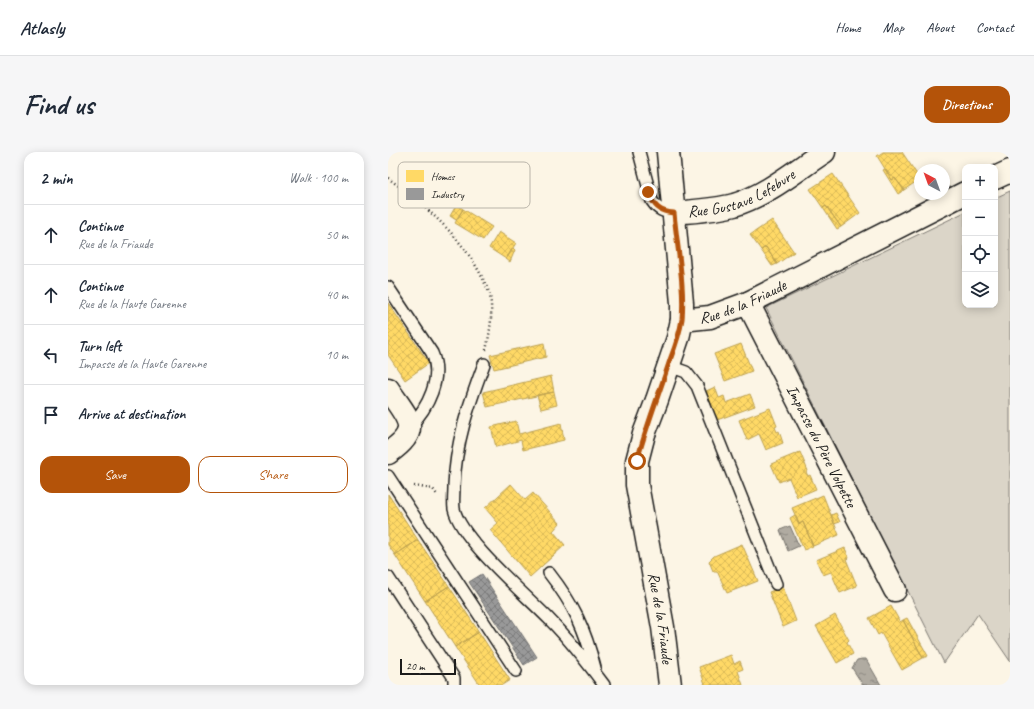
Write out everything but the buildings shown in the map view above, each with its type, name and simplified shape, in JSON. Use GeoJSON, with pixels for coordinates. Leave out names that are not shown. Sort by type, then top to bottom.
{"type":"FeatureCollection","features":[{"type":"Feature","properties":{"kind":"street"},"geometry":{"type":"LineString","coordinates":[[668,152],[682,303],[682,320]]}},
{"type":"Feature","properties":{"kind":"street","name":"Rue Gustave Lefebvre"},"geometry":{"type":"LineString","coordinates":[[674,213],[713,209],[734,204],[755,196],[824,152]]}},
{"type":"Feature","properties":{"kind":"street"},"geometry":{"type":"LineString","coordinates":[[998,177],[1010,171]]}},
{"type":"Feature","properties":{"kind":"street","name":"Rue de la Friaude"},"geometry":{"type":"LineString","coordinates":[[670,685],[663,627],[637,485],[637,461],[644,434],[669,366],[682,320],[710,317],[748,303],[962,196]]}},
{"type":"Feature","properties":{"kind":"street","name":"Impasse du Père Volpette"},"geometry":{"type":"LineString","coordinates":[[748,303],[895,590]]}},
{"type":"Feature","properties":{"kind":"street"},"geometry":{"type":"LineString","coordinates":[[388,389],[407,417],[410,430],[403,442],[388,453]]}},
{"type":"Feature","properties":{"kind":"lane"},"geometry":{"type":"LineString","coordinates":[[639,152],[652,201],[656,208],[664,212],[674,213]]}},
{"type":"Feature","properties":{"kind":"lane"},"geometry":{"type":"LineString","coordinates":[[388,287],[432,353],[436,364],[435,380],[427,404],[410,430]]}},
{"type":"Feature","properties":{"kind":"lane"},"geometry":{"type":"LineString","coordinates":[[484,364],[469,406],[458,446],[454,479],[454,508],[461,526],[474,543],[551,621],[604,685]]}},
{"type":"Feature","properties":{"kind":"lane"},"geometry":{"type":"LineString","coordinates":[[669,366],[686,372],[697,386],[776,584]]}},
{"type":"Feature","properties":{"kind":"lane"},"geometry":{"type":"LineString","coordinates":[[388,476],[516,671]]}},
{"type":"Feature","properties":{"kind":"lane"},"geometry":{"type":"LineString","coordinates":[[549,573],[571,603],[581,622],[596,674]]}},
{"type":"Feature","properties":{"kind":"lane"},"geometry":{"type":"LineString","coordinates":[[388,577],[454,678],[454,685]]}},
{"type":"Feature","properties":{"kind":"path"},"geometry":{"type":"LineString","coordinates":[[388,178],[398,186]]}},
{"type":"Feature","properties":{"kind":"path"},"geometry":{"type":"LineString","coordinates":[[424,208],[442,223],[463,246],[478,270],[490,295],[489,337],[484,364]]}},
{"type":"Feature","properties":{"kind":"path"},"geometry":{"type":"LineString","coordinates":[[415,487],[433,489]]}},
{"type":"Feature","properties":{"kind":"shaded area"},"geometry":{"type":"Polygon","coordinates":[[[1010,191],[1010,661],[978,614],[944,663],[766,308],[962,213],[962,308],[998,308],[998,197],[1010,191]]]}},
{"type":"Feature","properties":{"kind":"water"},"geometry":{"type":"Polygon","coordinates":[[[790,526],[799,546],[788,551],[780,530],[790,526]]]}},
{"type":"Feature","properties":{"kind":"water"},"geometry":{"type":"Polygon","coordinates":[[[866,659],[881,685],[863,685],[852,668],[857,660],[866,659]]]}},
{"type":"Feature","properties":{"kind":"route"},"geometry":{"type":"LineString","coordinates":[[637,461],[644,434],[678,338],[682,320],[682,303],[674,213],[664,212],[656,208],[648,192]]}}]}
